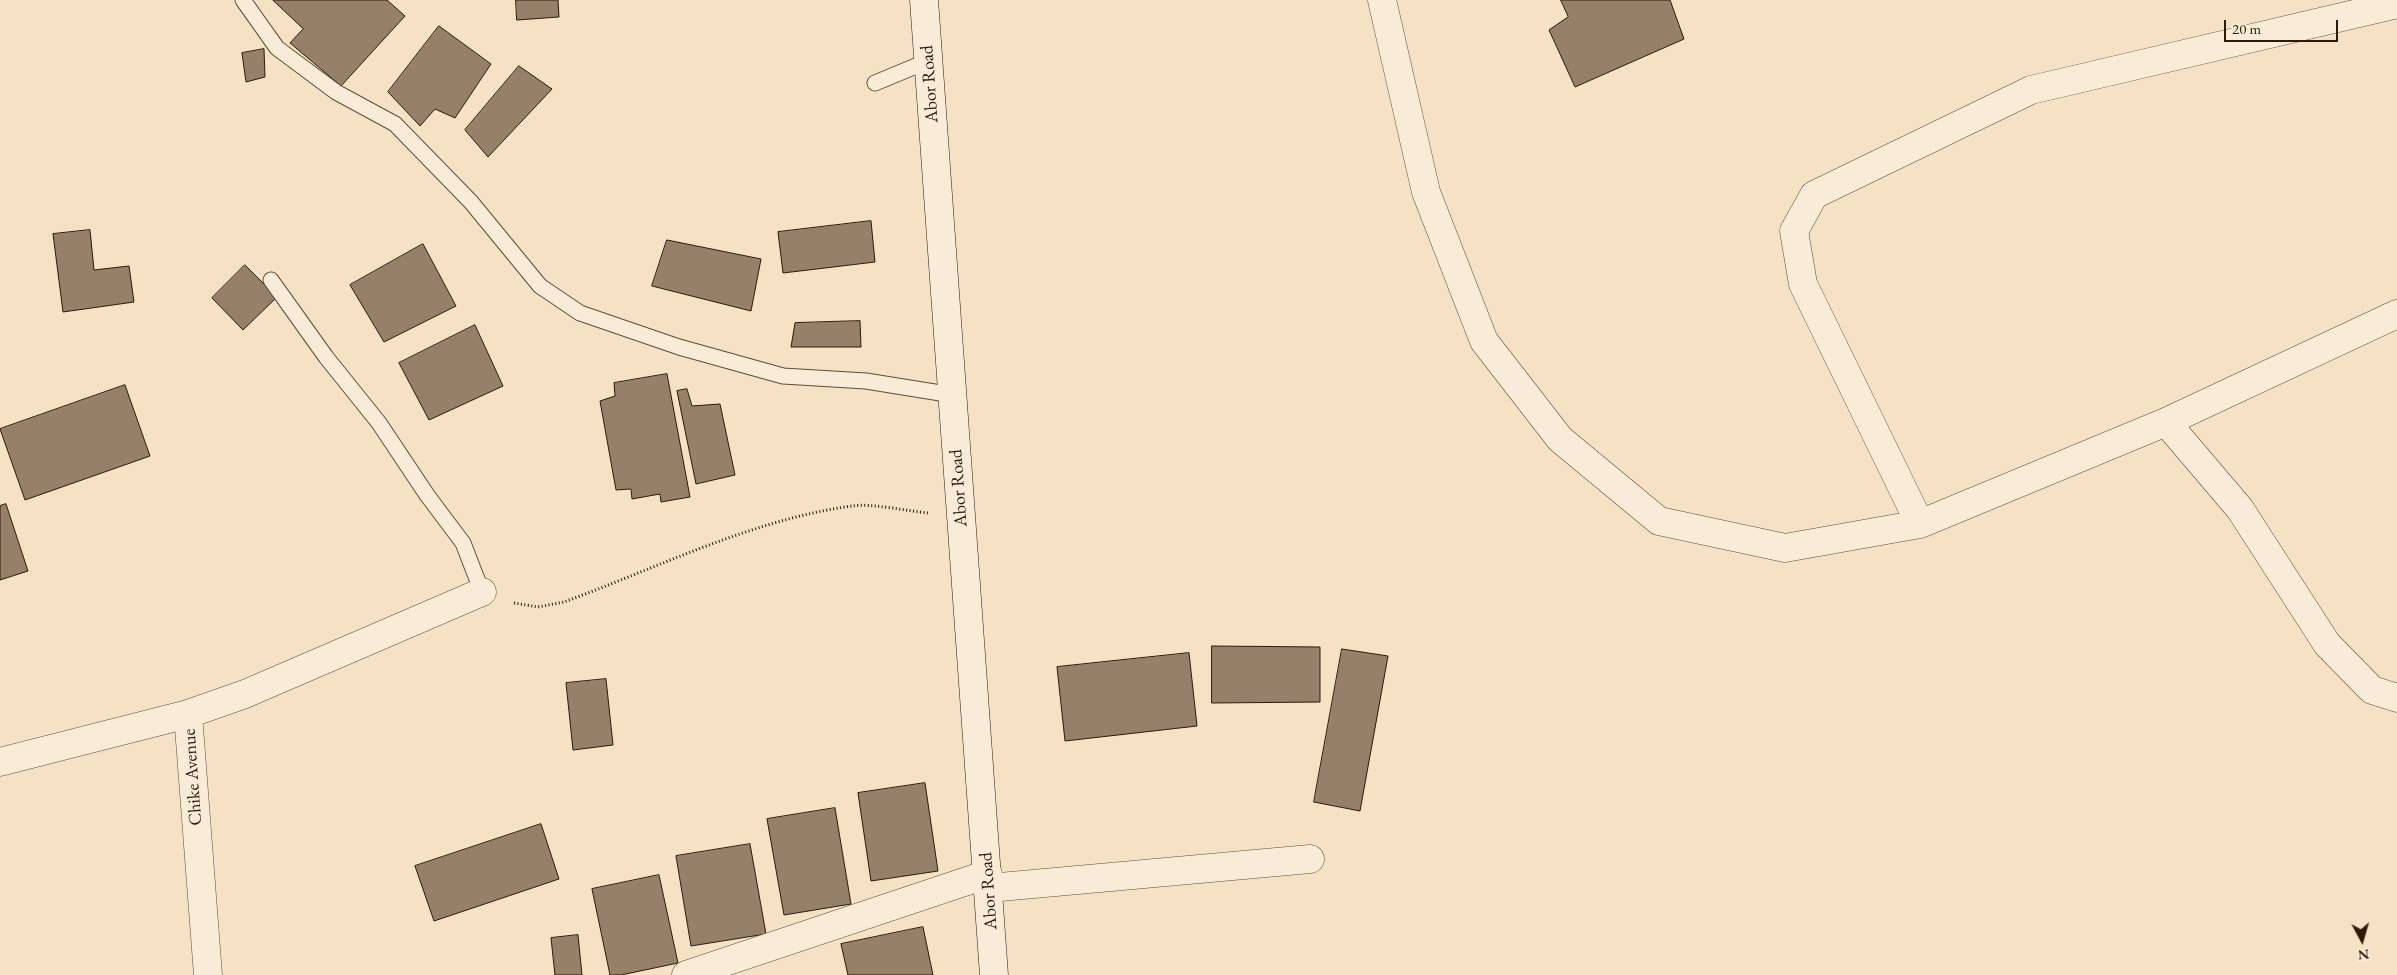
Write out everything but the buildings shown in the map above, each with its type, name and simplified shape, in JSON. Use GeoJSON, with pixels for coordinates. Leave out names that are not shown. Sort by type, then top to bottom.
{"type":"FeatureCollection","features":[{"type":"Feature","properties":{"kind":"street","name":"Abor Road"},"geometry":{"type":"LineString","coordinates":[[924,0],[994,975]]}},
{"type":"Feature","properties":{"kind":"street"},"geometry":{"type":"LineString","coordinates":[[1382,0],[1426,192],[1484,341],[1560,439],[1659,521],[1785,548],[1920,524],[2166,422],[2397,314]]}},
{"type":"Feature","properties":{"kind":"street"},"geometry":{"type":"LineString","coordinates":[[1920,524],[1803,284],[1794,231],[1814,195],[2031,90],[2397,4]]}},
{"type":"Feature","properties":{"kind":"street"},"geometry":{"type":"LineString","coordinates":[[2166,422],[2240,509],[2327,644],[2372,690],[2397,698]]}},
{"type":"Feature","properties":{"kind":"street"},"geometry":{"type":"LineString","coordinates":[[188,714],[245,694],[482,592]]}},
{"type":"Feature","properties":{"kind":"street","name":"Chike Avenue"},"geometry":{"type":"LineString","coordinates":[[0,762],[188,714],[208,975]]}},
{"type":"Feature","properties":{"kind":"street"},"geometry":{"type":"LineString","coordinates":[[686,975],[988,881],[1310,859]]}},
{"type":"Feature","properties":{"kind":"lane"},"geometry":{"type":"LineString","coordinates":[[243,0],[277,48],[336,92],[395,124],[471,202],[540,286],[580,314],[679,347],[783,376],[866,381],[952,395]]}},
{"type":"Feature","properties":{"kind":"lane"},"geometry":{"type":"LineString","coordinates":[[875,83],[928,60]]}},
{"type":"Feature","properties":{"kind":"lane"},"geometry":{"type":"LineString","coordinates":[[271,280],[326,357],[379,423],[427,495],[463,544],[482,592]]}},
{"type":"Feature","properties":{"kind":"path"},"geometry":{"type":"LineString","coordinates":[[482,592],[508,602],[538,607],[564,602],[734,536],[804,516],[854,506],[961,516]]}}]}
